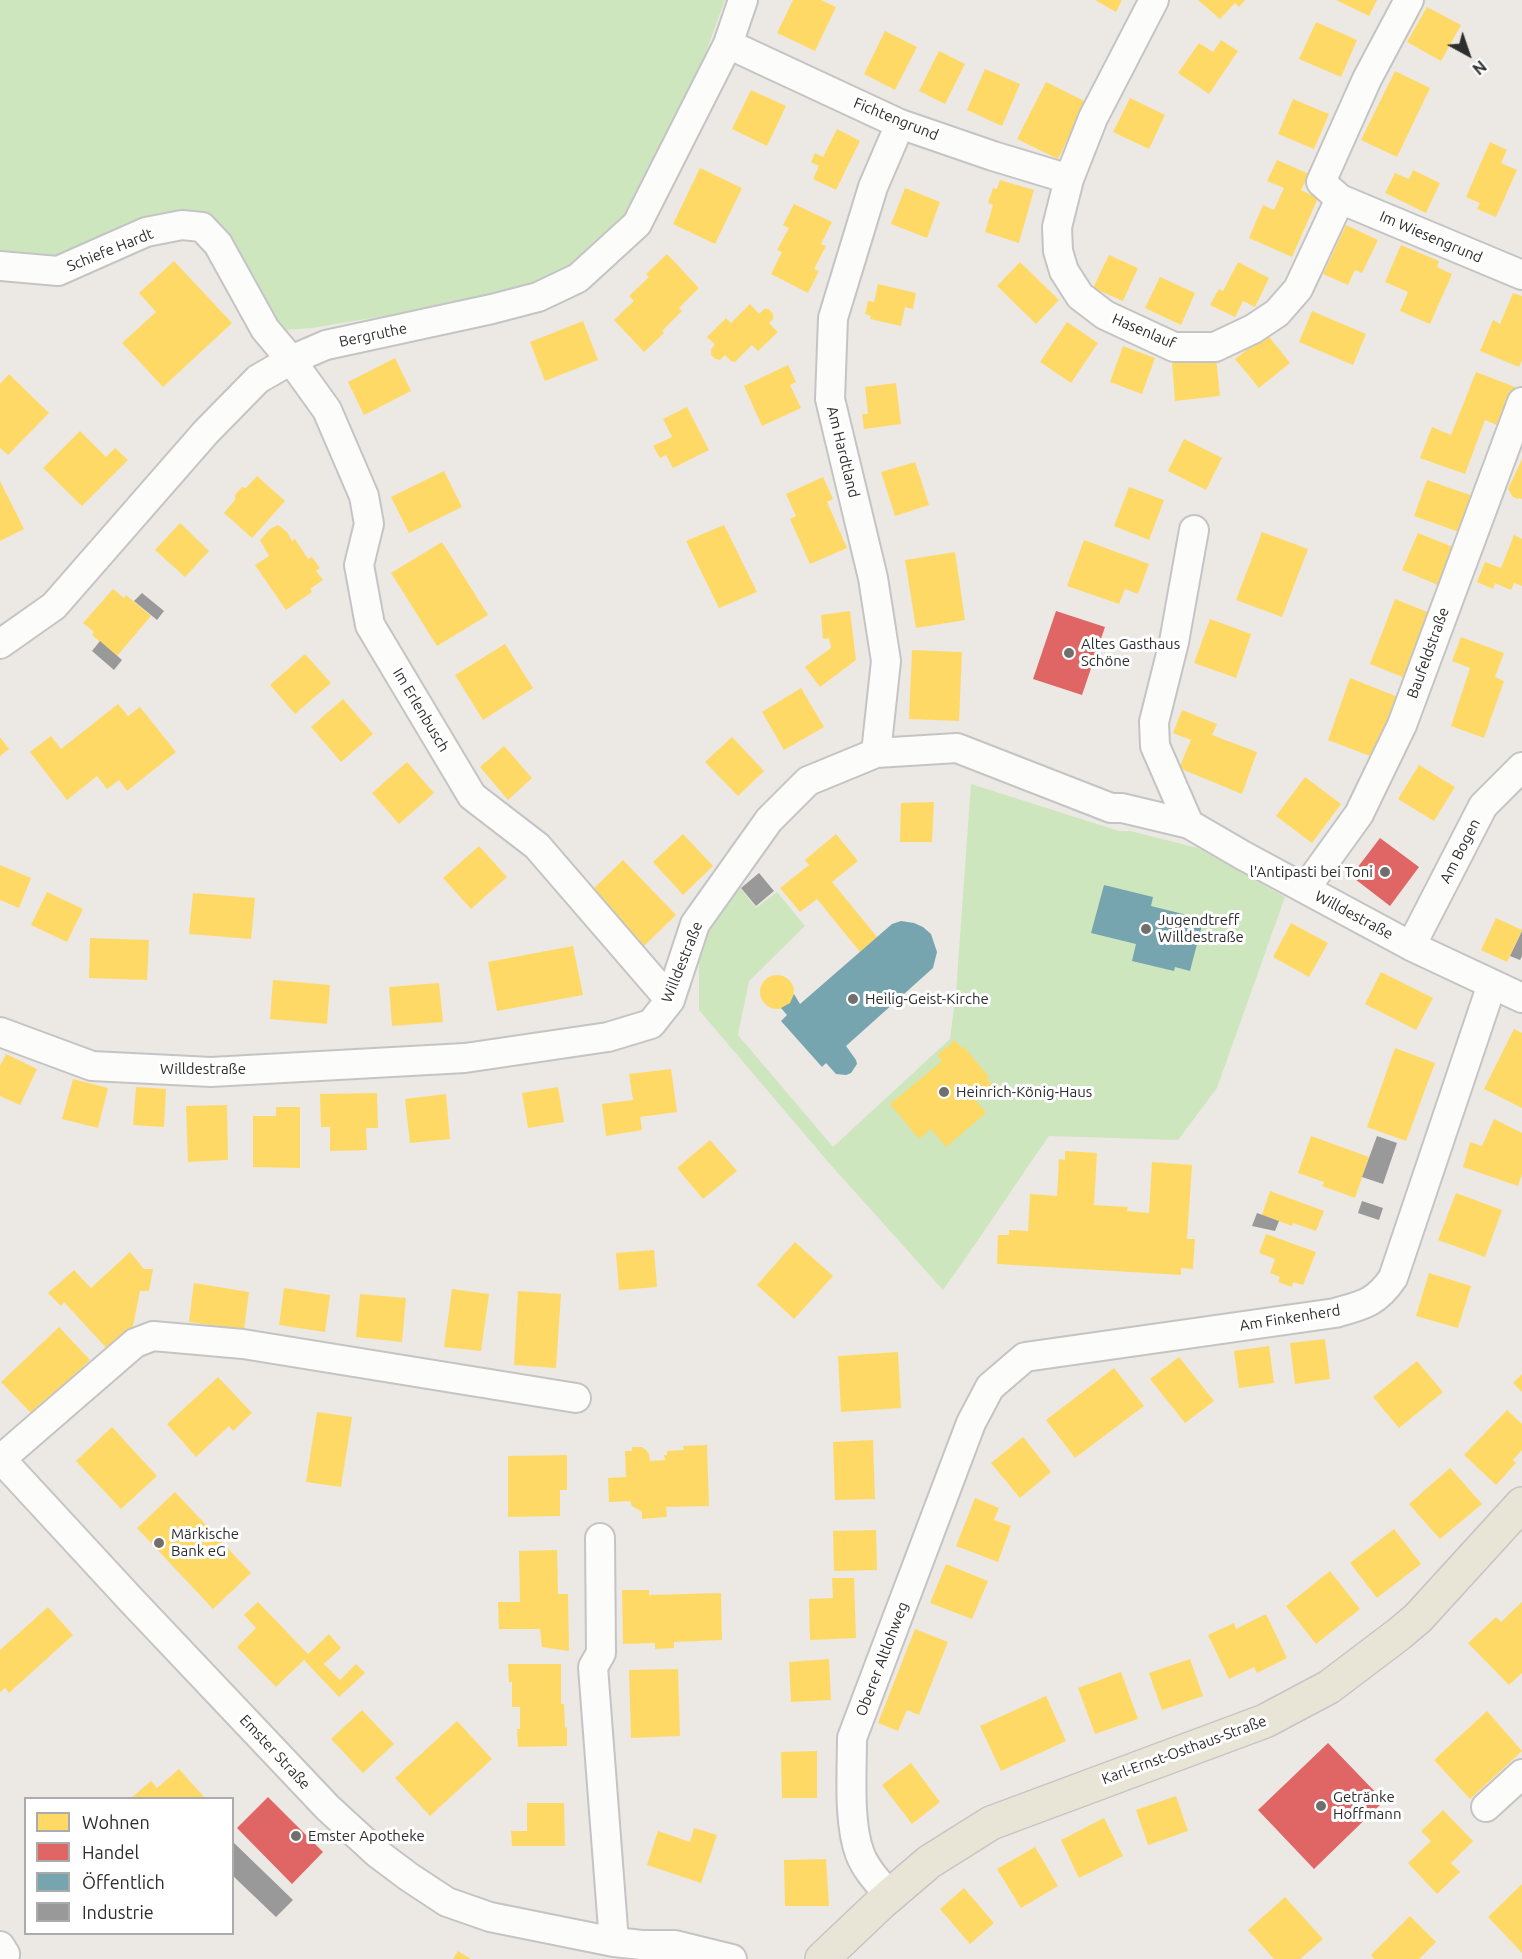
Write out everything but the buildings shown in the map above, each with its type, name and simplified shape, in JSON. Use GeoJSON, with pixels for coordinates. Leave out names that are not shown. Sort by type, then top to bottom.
{"type":"FeatureCollection","features":[{"type":"Feature","properties":{"kind":"main road","name":"Karl-Ernst-Osthaus-Straße"},"geometry":{"type":"LineString","coordinates":[[822,1959],[841,1939],[929,1862],[991,1823],[1265,1721],[1329,1687],[1418,1618],[1522,1504]]}},
{"type":"Feature","properties":{"kind":"street","name":"Bergruthe"},"geometry":{"type":"LineString","coordinates":[[0,644],[54,606],[238,398],[258,379],[291,360],[326,345],[538,297],[578,278],[637,224],[728,44],[743,0]]}},
{"type":"Feature","properties":{"kind":"street","name":"Hasenlauf"},"geometry":{"type":"LineString","coordinates":[[1154,0],[1093,117],[1069,179],[1057,227],[1058,251],[1064,271],[1080,296],[1105,315],[1174,347],[1215,348],[1253,329],[1277,313],[1298,289],[1340,199]]}},
{"type":"Feature","properties":{"kind":"street"},"geometry":{"type":"LineString","coordinates":[[1340,199],[1321,182],[1367,80],[1409,0]]}},
{"type":"Feature","properties":{"kind":"street","name":"Fichtengrund"},"geometry":{"type":"LineString","coordinates":[[728,44],[900,124],[1069,179]]}},
{"type":"Feature","properties":{"kind":"street","name":"Am Hardtland"},"geometry":{"type":"LineString","coordinates":[[876,753],[886,661],[873,578],[830,399],[832,318],[873,187],[900,124]]}},
{"type":"Feature","properties":{"kind":"street","name":"Im Wiesengrund"},"geometry":{"type":"LineString","coordinates":[[1340,199],[1522,275]]}},
{"type":"Feature","properties":{"kind":"street","name":"Schiefe Hardt"},"geometry":{"type":"LineString","coordinates":[[0,266],[58,271],[146,232],[182,225],[202,227],[218,244],[265,329],[291,360]]}},
{"type":"Feature","properties":{"kind":"street","name":"Im Erlenbusch"},"geometry":{"type":"LineString","coordinates":[[291,360],[327,410],[364,496],[369,524],[359,565],[370,625],[472,796],[537,846],[670,1000]]}},
{"type":"Feature","properties":{"kind":"street","name":"Baufeldstraße"},"geometry":{"type":"LineString","coordinates":[[1305,890],[1359,814],[1402,725],[1522,402]]}},
{"type":"Feature","properties":{"kind":"street"},"geometry":{"type":"LineString","coordinates":[[1189,824],[1155,746],[1154,722],[1174,642],[1194,530]]}},
{"type":"Feature","properties":{"kind":"street","name":"Willdestraße"},"geometry":{"type":"LineString","coordinates":[[0,1032],[92,1066],[211,1072],[465,1058],[608,1037],[651,1024],[670,1000],[695,924],[769,820],[808,781],[876,753],[957,748],[1112,808],[1122,808],[1189,824],[1305,890],[1411,946],[1522,998]]}},
{"type":"Feature","properties":{"kind":"street","name":"Am Bogen"},"geometry":{"type":"LineString","coordinates":[[1411,946],[1483,806],[1522,767]]}},
{"type":"Feature","properties":{"kind":"street","name":"Am Finkenherd"},"geometry":{"type":"LineString","coordinates":[[971,1423],[990,1387],[1025,1358],[1335,1313],[1366,1304],[1383,1293],[1393,1278],[1492,984]]}},
{"type":"Feature","properties":{"kind":"street","name":"Emster Straße"},"geometry":{"type":"LineString","coordinates":[[576,1398],[243,1344],[153,1336],[135,1343],[1,1458],[133,1602],[328,1808],[378,1854],[447,1902],[490,1917],[614,1942],[675,1945],[732,1959]]}},
{"type":"Feature","properties":{"kind":"street","name":"Oberer Altlohweg"},"geometry":{"type":"LineString","coordinates":[[890,1896],[860,1854],[851,1793],[852,1738],[971,1423]]}},
{"type":"Feature","properties":{"kind":"street"},"geometry":{"type":"LineString","coordinates":[[600,1538],[601,1653],[593,1667],[614,1942]]}},
{"type":"Feature","properties":{"kind":"street"},"geometry":{"type":"LineString","coordinates":[[1486,1807],[1522,1774]]}},
{"type":"Feature","properties":{"kind":"street"},"geometry":{"type":"LineString","coordinates":[[0,1946],[5,1954],[2,1959]]}},
{"type":"Feature","properties":{"kind":"green space"},"geometry":{"type":"Polygon","coordinates":[[[0,0],[725,0],[693,87],[627,219],[549,285],[474,301],[312,328],[284,330],[273,327],[213,226],[33,260],[0,256],[0,0]]]}},
{"type":"Feature","properties":{"kind":"green space"},"geometry":{"type":"Polygon","coordinates":[[[971,784],[1119,831],[1130,831],[1198,848],[1285,897],[1217,1088],[1178,1140],[1049,1136],[943,1290],[829,1163],[699,1010],[699,956],[712,925],[739,886],[756,908],[777,892],[805,926],[749,981],[738,1035],[833,1147],[950,1039],[956,992],[971,784]]]}},
{"type":"Feature","properties":{"kind":"place","name":"Altes Gasthaus Schöne"},"geometry":{"type":"Point","coordinates":[1069,653]}},
{"type":"Feature","properties":{"kind":"place","name":"l'Antipasti bei Toni"},"geometry":{"type":"Point","coordinates":[1385,872]}},
{"type":"Feature","properties":{"kind":"place","name":"Jugendtreff Willdestraße"},"geometry":{"type":"Point","coordinates":[1146,929]}},
{"type":"Feature","properties":{"kind":"place","name":"Heilig-Geist-Kirche"},"geometry":{"type":"Point","coordinates":[853,999]}},
{"type":"Feature","properties":{"kind":"place","name":"Heinrich-König-Haus"},"geometry":{"type":"Point","coordinates":[944,1092]}},
{"type":"Feature","properties":{"kind":"place","name":"Märkische Bank eG"},"geometry":{"type":"Point","coordinates":[159,1543]}},
{"type":"Feature","properties":{"kind":"place","name":"Getränke Hoffmann"},"geometry":{"type":"Point","coordinates":[1321,1806]}},
{"type":"Feature","properties":{"kind":"place","name":"Emster Apotheke"},"geometry":{"type":"Point","coordinates":[296,1836]}}]}
